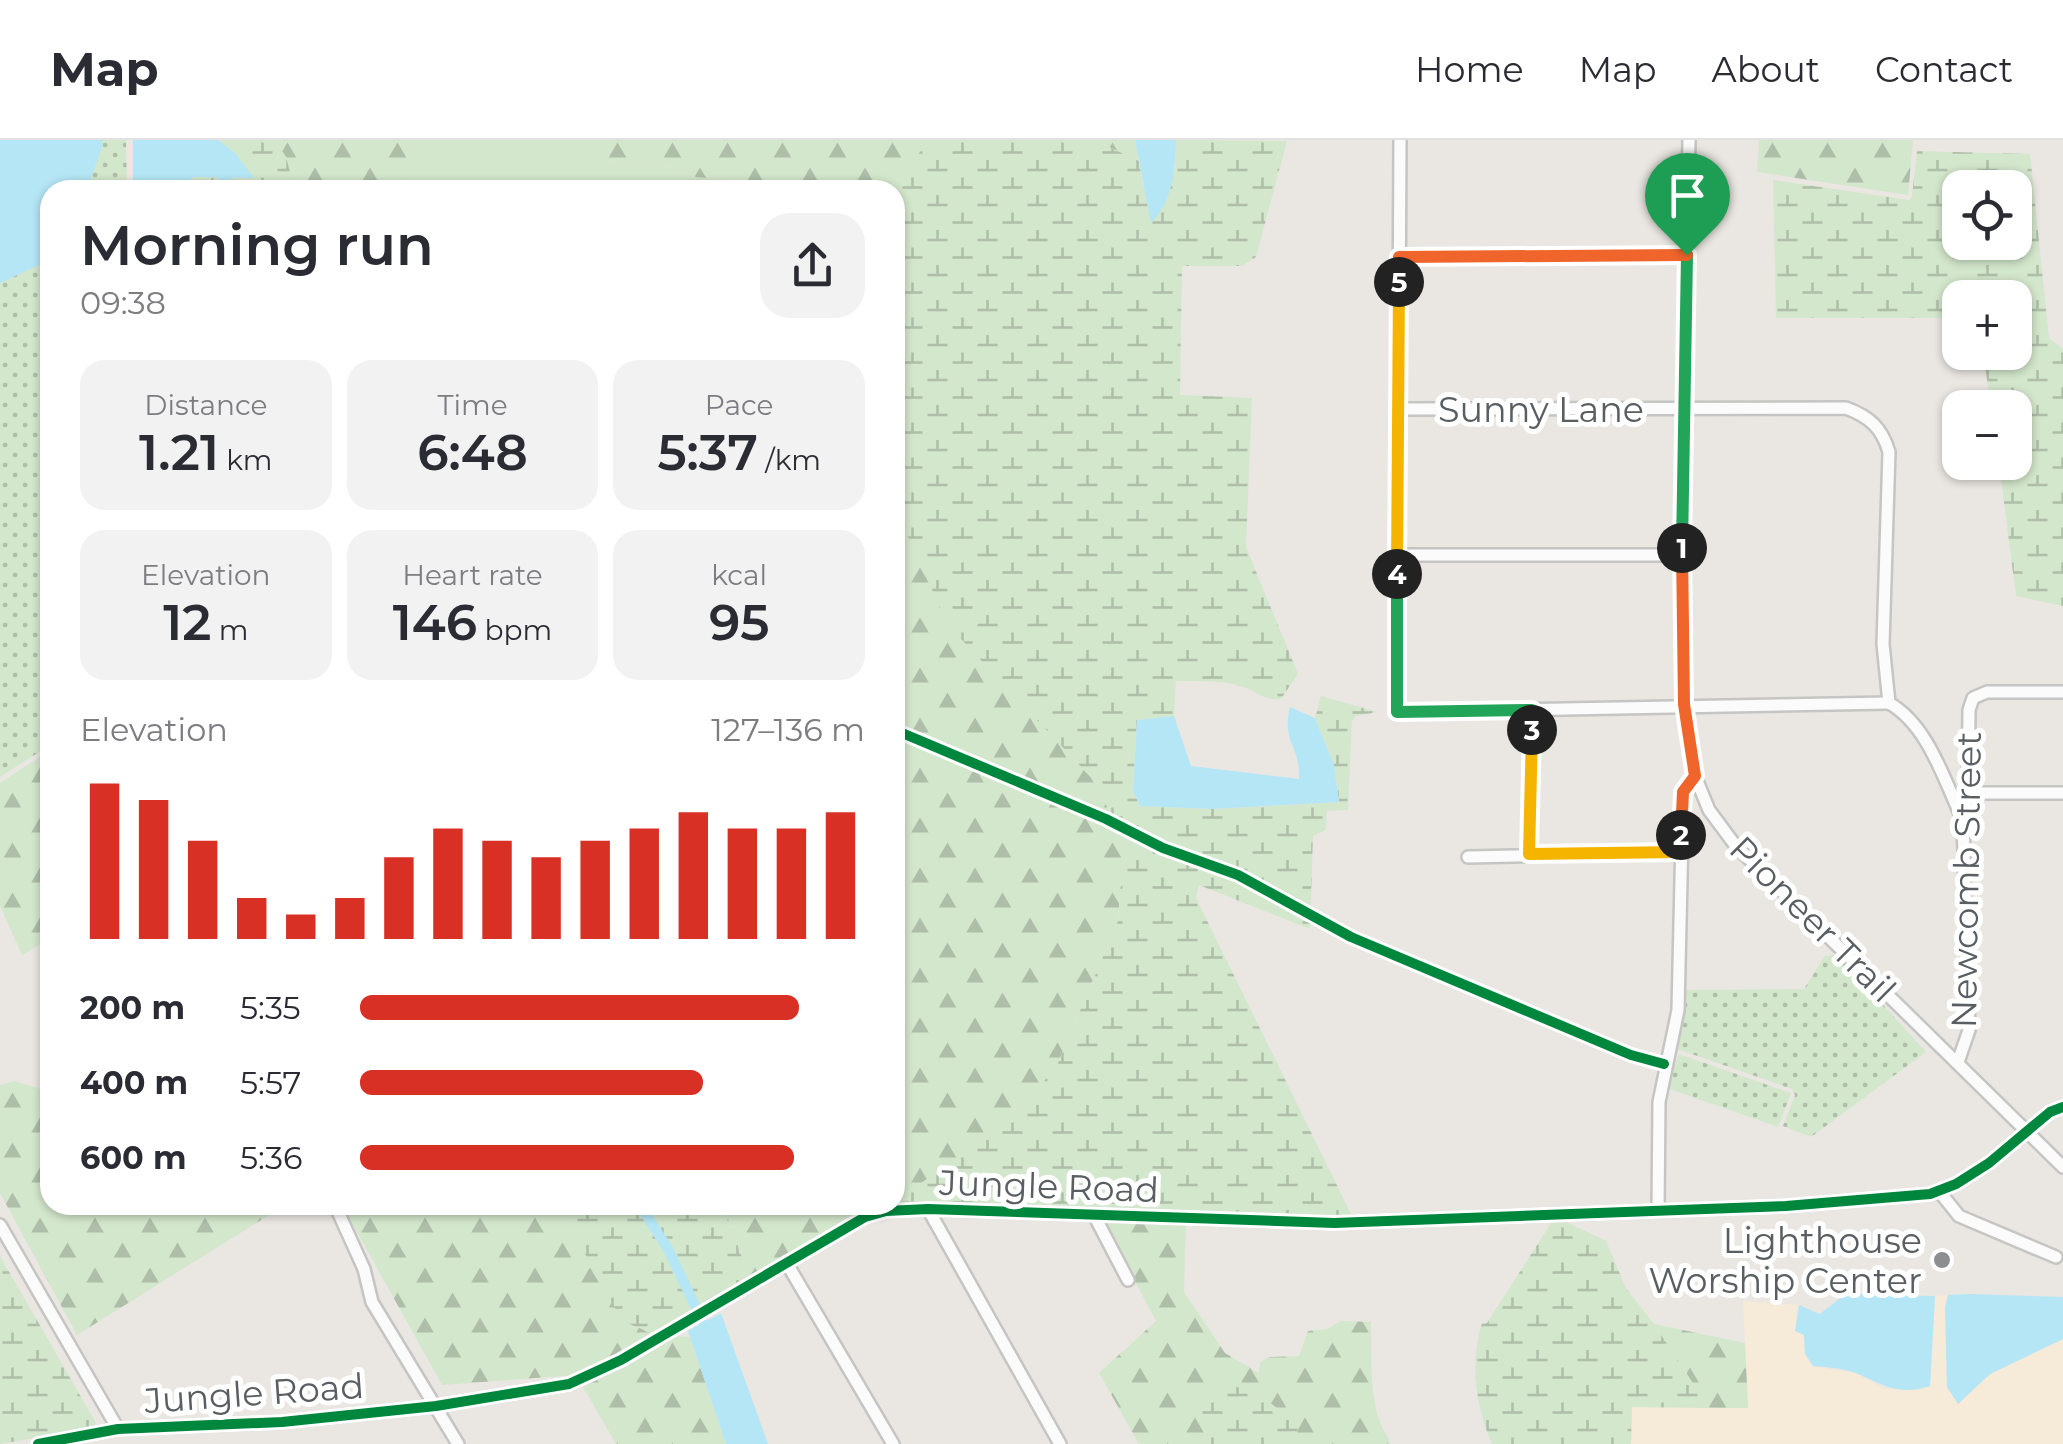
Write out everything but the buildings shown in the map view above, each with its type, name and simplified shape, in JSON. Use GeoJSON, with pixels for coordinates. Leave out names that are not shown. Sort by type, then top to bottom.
{"type":"FeatureCollection","features":[{"type":"Feature","properties":{"kind":"street"},"geometry":{"type":"LineString","coordinates":[[1400,140],[1397,712],[1889,703],[1906,712],[1925,740],[1963,820]]}},
{"type":"Feature","properties":{"kind":"street","name":"Pioneer Trail"},"geometry":{"type":"LineString","coordinates":[[1688,140],[1682,556],[1684,704],[1695,776],[1709,810],[1735,845],[2063,1167]]}},
{"type":"Feature","properties":{"kind":"street"},"geometry":{"type":"LineString","coordinates":[[1399,257],[1687,255]]}},
{"type":"Feature","properties":{"kind":"street","name":"Sunny Lane"},"geometry":{"type":"LineString","coordinates":[[1398,409],[1846,408],[1872,421],[1889,452],[1884,644],[1889,703]]}},
{"type":"Feature","properties":{"kind":"street"},"geometry":{"type":"LineString","coordinates":[[1397,555],[1682,556]]}},
{"type":"Feature","properties":{"kind":"street","name":"Newcomb Street"},"geometry":{"type":"LineString","coordinates":[[1958,1062],[1969,1030],[1963,820],[1968,793],[1969,710],[1973,698],[1987,692],[2063,692]]}},
{"type":"Feature","properties":{"kind":"street"},"geometry":{"type":"LineString","coordinates":[[1529,854],[1532,710]]}},
{"type":"Feature","properties":{"kind":"street"},"geometry":{"type":"LineString","coordinates":[[1658,1210],[1659,1102],[1672,1054],[1678,1010],[1683,792],[1695,776]]}},
{"type":"Feature","properties":{"kind":"street"},"geometry":{"type":"LineString","coordinates":[[1950,793],[2063,793]]}},
{"type":"Feature","properties":{"kind":"street"},"geometry":{"type":"LineString","coordinates":[[1468,857],[1680,852]]}},
{"type":"Feature","properties":{"kind":"street"},"geometry":{"type":"LineString","coordinates":[[2026,1130],[2063,1107]]}},
{"type":"Feature","properties":{"kind":"street","name":"Jungle Road"},"geometry":{"type":"LineString","coordinates":[[905,1210],[1334,1223],[1786,1206],[1940,1191],[1989,1163],[2026,1130]]}},
{"type":"Feature","properties":{"kind":"street"},"geometry":{"type":"LineString","coordinates":[[1940,1191],[1959,1216],[2056,1257]]}},
{"type":"Feature","properties":{"kind":"street"},"geometry":{"type":"LineString","coordinates":[[928,1209],[1060,1444]]}},
{"type":"Feature","properties":{"kind":"street"},"geometry":{"type":"LineString","coordinates":[[339,1215],[364,1270],[372,1302],[458,1444]]}},
{"type":"Feature","properties":{"kind":"street","name":"Jungle Road"},"geometry":{"type":"LineString","coordinates":[[38,1444],[118,1429],[282,1422],[436,1406],[570,1384],[621,1360],[869,1215]]}},
{"type":"Feature","properties":{"kind":"street"},"geometry":{"type":"LineString","coordinates":[[1094,1215],[1128,1280]]}},
{"type":"Feature","properties":{"kind":"street"},"geometry":{"type":"LineString","coordinates":[[0,1225],[118,1429]]}},
{"type":"Feature","properties":{"kind":"street"},"geometry":{"type":"LineString","coordinates":[[786,1262],[893,1444]]}},
{"type":"Feature","properties":{"kind":"shaded area"},"geometry":{"type":"Polygon","coordinates":[[[1948,1295],[1947,1387],[1958,1403],[1990,1374],[2063,1339],[2063,1444],[1631,1444],[1632,1407],[1748,1408],[1743,1301],[1799,1305],[1796,1312],[1813,1366],[1855,1373],[1886,1389],[1919,1390],[1930,1386],[1935,1296],[1948,1295]]]}},
{"type":"Feature","properties":{"kind":"green space"},"geometry":{"type":"Polygon","coordinates":[[[0,140],[126,140],[127,180],[40,180],[40,751],[0,777],[0,140]]]}},
{"type":"Feature","properties":{"kind":"green space"},"geometry":{"type":"Polygon","coordinates":[[[218,140],[274,140],[286,157],[292,180],[190,180],[253,178],[235,153],[218,140]]]}},
{"type":"Feature","properties":{"kind":"green space"},"geometry":{"type":"Polygon","coordinates":[[[274,140],[432,140],[405,174],[405,180],[292,180],[286,157],[274,140]]]}},
{"type":"Feature","properties":{"kind":"green space"},"geometry":{"type":"Polygon","coordinates":[[[432,140],[593,140],[607,160],[675,168],[696,177],[726,180],[405,180],[405,174],[432,140]]]}},
{"type":"Feature","properties":{"kind":"green space"},"geometry":{"type":"Polygon","coordinates":[[[593,140],[930,140],[896,180],[726,180],[696,177],[675,168],[607,160],[593,140]]]}},
{"type":"Feature","properties":{"kind":"green space"},"geometry":{"type":"Polygon","coordinates":[[[930,140],[1094,140],[1139,161],[1143,186],[1175,169],[1176,140],[1287,141],[1256,257],[1242,266],[1182,266],[1180,395],[1252,398],[1246,547],[1298,674],[1281,699],[1227,683],[1176,681],[1174,716],[1137,720],[1133,791],[1140,806],[1212,809],[1339,802],[1334,765],[1315,718],[1321,696],[1377,712],[1356,716],[1352,721],[1348,810],[1327,811],[1326,830],[1313,836],[1310,929],[1199,885],[1196,898],[1352,1216],[905,1205],[905,1193],[958,1159],[1038,1089],[1058,1063],[1118,921],[1123,852],[1100,787],[948,625],[905,530],[905,180],[896,180],[930,140]]]}},
{"type":"Feature","properties":{"kind":"green space"},"geometry":{"type":"Polygon","coordinates":[[[1094,140],[1135,140],[1139,161],[1094,140]]]}},
{"type":"Feature","properties":{"kind":"green space"},"geometry":{"type":"Polygon","coordinates":[[[1759,140],[1913,140],[1908,195],[1757,172],[1759,140]]]}},
{"type":"Feature","properties":{"kind":"green space"},"geometry":{"type":"Polygon","coordinates":[[[1917,151],[2030,154],[2032,170],[1942,170],[1942,260],[2032,260],[2032,173],[2049,338],[2063,349],[2063,606],[2016,596],[2001,480],[2032,480],[2032,390],[1988,390],[1986,370],[2032,370],[2032,280],[1942,280],[1942,318],[1776,318],[1773,180],[1909,200],[1917,151]]]}},
{"type":"Feature","properties":{"kind":"green space"},"geometry":{"type":"Polygon","coordinates":[[[905,528],[1066,751],[1100,787],[1123,852],[1118,921],[1058,1063],[1038,1089],[958,1159],[905,1193],[905,528]]]}},
{"type":"Feature","properties":{"kind":"green space"},"geometry":{"type":"Polygon","coordinates":[[[40,757],[40,945],[22,955],[0,906],[0,783],[40,757]]]}},
{"type":"Feature","properties":{"kind":"green space"},"geometry":{"type":"Polygon","coordinates":[[[1838,955],[1926,1052],[1811,1137],[1783,1126],[1795,1095],[1792,1089],[1677,1049],[1683,990],[1804,989],[1825,956],[1838,955]]]}},
{"type":"Feature","properties":{"kind":"green space"},"geometry":{"type":"Polygon","coordinates":[[[1679,1054],[1791,1093],[1778,1127],[1667,1088],[1679,1054]]]}},
{"type":"Feature","properties":{"kind":"green space"},"geometry":{"type":"Polygon","coordinates":[[[14,1081],[40,1089],[40,1215],[269,1215],[77,1335],[0,1193],[0,1085],[14,1081]]]}},
{"type":"Feature","properties":{"kind":"green space"},"geometry":{"type":"Polygon","coordinates":[[[348,1215],[564,1215],[607,1290],[645,1331],[654,1334],[577,1375],[442,1385],[348,1215]]]}},
{"type":"Feature","properties":{"kind":"green space"},"geometry":{"type":"Polygon","coordinates":[[[564,1215],[727,1215],[749,1277],[654,1334],[622,1321],[564,1215]]]}},
{"type":"Feature","properties":{"kind":"green space"},"geometry":{"type":"Polygon","coordinates":[[[727,1215],[857,1215],[749,1277],[727,1215]]]}},
{"type":"Feature","properties":{"kind":"green space"},"geometry":{"type":"Polygon","coordinates":[[[1553,1220],[1562,1220],[1606,1241],[1626,1288],[1709,1408],[1632,1407],[1631,1444],[1492,1444],[1476,1385],[1482,1323],[1487,1323],[1553,1220]]]}},
{"type":"Feature","properties":{"kind":"green space"},"geometry":{"type":"Polygon","coordinates":[[[1103,1221],[1186,1223],[1184,1292],[1225,1353],[1259,1373],[1260,1362],[1269,1357],[1299,1356],[1308,1331],[1327,1329],[1341,1321],[1371,1322],[1374,1401],[1390,1444],[1294,1444],[1298,1425],[1256,1392],[1199,1407],[1207,1444],[1139,1444],[1099,1373],[1156,1321],[1103,1221]]]}},
{"type":"Feature","properties":{"kind":"green space"},"geometry":{"type":"Polygon","coordinates":[[[0,1256],[96,1423],[94,1428],[0,1444],[0,1256]]]}},
{"type":"Feature","properties":{"kind":"green space"},"geometry":{"type":"Polygon","coordinates":[[[1654,1324],[1745,1343],[1748,1408],[1709,1408],[1654,1324]]]}},
{"type":"Feature","properties":{"kind":"green space"},"geometry":{"type":"Polygon","coordinates":[[[671,1336],[690,1337],[726,1444],[616,1444],[582,1385],[671,1336]]]}},
{"type":"Feature","properties":{"kind":"green space"},"geometry":{"type":"Polygon","coordinates":[[[1214,1381],[1256,1392],[1299,1425],[1294,1444],[1207,1444],[1199,1407],[1214,1381]]]}},
{"type":"Feature","properties":{"kind":"water"},"geometry":{"type":"Polygon","coordinates":[[[0,140],[102,140],[90,180],[40,180],[40,265],[0,283],[0,140]]]}},
{"type":"Feature","properties":{"kind":"water"},"geometry":{"type":"Polygon","coordinates":[[[133,140],[218,140],[235,153],[254,178],[194,177],[133,180],[133,140]]]}},
{"type":"Feature","properties":{"kind":"water"},"geometry":{"type":"Polygon","coordinates":[[[1135,140],[1176,140],[1168,195],[1151,223],[1135,140]]]}},
{"type":"Feature","properties":{"kind":"water"},"geometry":{"type":"Polygon","coordinates":[[[1290,707],[1315,718],[1334,765],[1339,802],[1212,809],[1140,806],[1133,791],[1137,720],[1174,716],[1191,766],[1299,779],[1288,729],[1290,707]]]}},
{"type":"Feature","properties":{"kind":"water"},"geometry":{"type":"Polygon","coordinates":[[[1948,1295],[2063,1297],[2063,1339],[1990,1374],[1958,1404],[1947,1387],[1945,1307],[1948,1295]]]}},
{"type":"Feature","properties":{"kind":"water"},"geometry":{"type":"Polygon","coordinates":[[[1843,1296],[1935,1296],[1930,1386],[1898,1389],[1848,1371],[1813,1366],[1805,1354],[1804,1335],[1795,1331],[1799,1305],[1820,1314],[1843,1296]]]}},
{"type":"Feature","properties":{"kind":"water"},"geometry":{"type":"Polygon","coordinates":[[[721,1313],[768,1444],[726,1444],[688,1331],[721,1313]]]}},
{"type":"Feature","properties":{"kind":"waterway"},"geometry":{"type":"LineString","coordinates":[[216,169],[227,180]]}},
{"type":"Feature","properties":{"kind":"waterway"},"geometry":{"type":"LineString","coordinates":[[646,1215],[668,1249],[709,1335]]}},
{"type":"Feature","properties":{"kind":"cycle path"},"geometry":{"type":"LineString","coordinates":[[905,734],[1106,819],[1163,848],[1238,875],[1351,937],[1631,1055],[1664,1064]]}},
{"type":"Feature","properties":{"kind":"cycle path"},"geometry":{"type":"LineString","coordinates":[[905,1210],[1334,1223],[1786,1206],[1930,1194],[1956,1184],[1989,1163],[2050,1112],[2063,1107]]}},
{"type":"Feature","properties":{"kind":"cycle path"},"geometry":{"type":"LineString","coordinates":[[38,1444],[118,1429],[282,1422],[436,1406],[569,1384],[621,1360],[872,1215]]}},
{"type":"Feature","properties":{"kind":"place","name":"Lighthouse Worship Center"},"geometry":{"type":"Point","coordinates":[1942,1260]}},
{"type":"Feature","properties":{"kind":"route"},"geometry":{"type":"LineString","coordinates":[[1687,255],[1684,704],[1695,776],[1683,792],[1680,852],[1529,854],[1532,710],[1397,712],[1399,257],[1687,255]]}}]}
